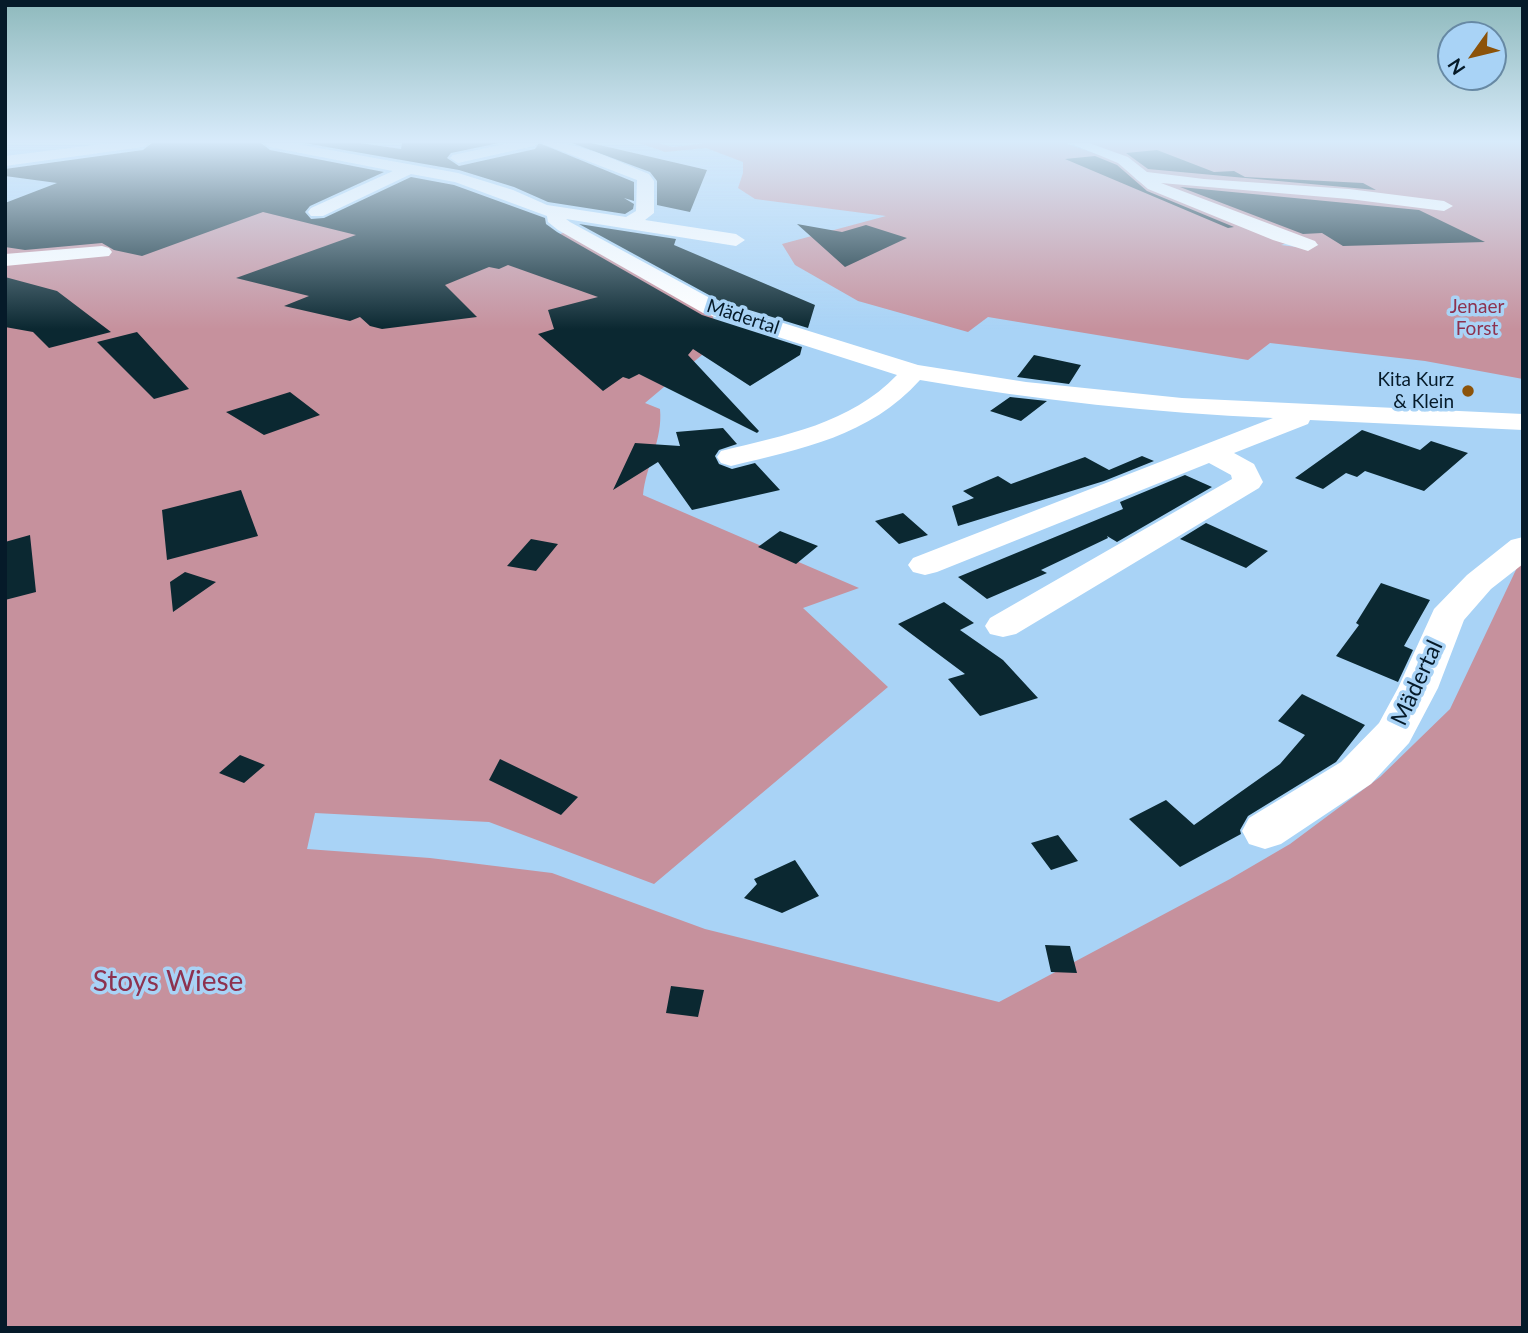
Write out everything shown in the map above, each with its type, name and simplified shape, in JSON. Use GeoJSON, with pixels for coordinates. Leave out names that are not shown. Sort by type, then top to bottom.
{"type":"FeatureCollection","features":[{"type":"Feature","properties":{"kind":"street"},"geometry":{"type":"LineString","coordinates":[[317,212],[332,205]]}},
{"type":"Feature","properties":{"kind":"street"},"geometry":{"type":"LineString","coordinates":[[530,205],[558,213],[736,240]]}},
{"type":"Feature","properties":{"kind":"street"},"geometry":{"type":"LineString","coordinates":[[629,223],[645,213],[645,205]]}},
{"type":"Feature","properties":{"kind":"street"},"geometry":{"type":"LineString","coordinates":[[1202,205],[1308,245]]}},
{"type":"Feature","properties":{"kind":"street"},"geometry":{"type":"LineString","coordinates":[[1437,205],[1444,206]]}},
{"type":"Feature","properties":{"kind":"street","name":"Mädertal"},"geometry":{"type":"LineString","coordinates":[[558,213],[554,218],[564,226],[711,308],[914,372],[1026,390],[1182,406],[1523,422]]}},
{"type":"Feature","properties":{"kind":"street"},"geometry":{"type":"LineString","coordinates":[[5,260],[102,252]]}},
{"type":"Feature","properties":{"kind":"street"},"geometry":{"type":"LineString","coordinates":[[846,350],[881,353],[974,373],[1064,383],[1136,390],[1278,396]]}},
{"type":"Feature","properties":{"kind":"street"},"geometry":{"type":"LineString","coordinates":[[731,457],[809,439],[849,424],[898,392],[914,372]]}},
{"type":"Feature","properties":{"kind":"street"},"geometry":{"type":"LineString","coordinates":[[1026,390],[1064,383]]}},
{"type":"Feature","properties":{"kind":"street","name":"Mädertal"},"geometry":{"type":"LineString","coordinates":[[925,565],[1309,414]]}},
{"type":"Feature","properties":{"kind":"street"},"geometry":{"type":"LineString","coordinates":[[1003,626],[1248,482],[1244,470],[1212,453]]}},
{"type":"Feature","properties":{"kind":"street","name":"Mädertal"},"geometry":{"type":"LineString","coordinates":[[1265,831],[1356,773],[1394,733],[1419,688],[1447,617],[1479,582],[1523,547]]}},
{"type":"Feature","properties":{"kind":"green space","name":"Stoys Wiese"},"geometry":{"type":"Polygon","coordinates":[[[97,205],[267,205],[477,270],[565,232],[712,315],[720,334],[709,349],[645,403],[660,409],[660,420],[643,495],[859,588],[803,608],[888,687],[654,884],[489,822],[315,813],[307,849],[430,858],[552,873],[705,929],[999,1002],[1230,879],[1290,844],[1380,777],[1450,709],[1523,555],[1523,1328],[5,1328],[5,209],[97,205]]]}},
{"type":"Feature","properties":{"kind":"green space","name":"Jenaer Forst"},"geometry":{"type":"Polygon","coordinates":[[[803,205],[1199,205],[1290,242],[1281,245],[1297,247],[1319,245],[1291,237],[1213,205],[1523,205],[1523,379],[1425,361],[1270,343],[1248,360],[988,317],[968,332],[858,301],[795,265],[782,244],[886,216],[803,205]]]}},
{"type":"Feature","properties":{"kind":"building"},"geometry":{"type":"Polygon","coordinates":[[[5,205],[312,205],[305,212],[311,219],[324,218],[351,205],[510,205],[545,218],[546,224],[557,232],[702,315],[802,347],[800,355],[750,386],[693,349],[688,355],[759,431],[757,433],[639,374],[629,379],[623,377],[603,391],[538,334],[554,329],[548,310],[598,297],[508,265],[499,269],[489,267],[445,285],[477,317],[382,329],[370,326],[360,317],[350,321],[284,306],[309,296],[236,278],[356,235],[263,212],[142,256],[114,250],[102,243],[25,250],[5,247],[5,205]]]}},
{"type":"Feature","properties":{"kind":"building"},"geometry":{"type":"Polygon","coordinates":[[[569,205],[634,205],[633,209],[625,214],[569,205]]]}},
{"type":"Feature","properties":{"kind":"building"},"geometry":{"type":"Polygon","coordinates":[[[658,205],[693,205],[690,212],[658,205]]]}},
{"type":"Feature","properties":{"kind":"building"},"geometry":{"type":"Polygon","coordinates":[[[1174,205],[1181,205],[1234,227],[1228,228],[1174,205]]]}},
{"type":"Feature","properties":{"kind":"building"},"geometry":{"type":"Polygon","coordinates":[[[1228,205],[1369,205],[1419,210],[1485,242],[1343,246],[1322,233],[1303,234],[1228,205]]]}},
{"type":"Feature","properties":{"kind":"building"},"geometry":{"type":"Polygon","coordinates":[[[579,224],[676,239],[674,245],[815,305],[808,328],[720,301],[579,224]]]}},
{"type":"Feature","properties":{"kind":"building"},"geometry":{"type":"Polygon","coordinates":[[[797,224],[842,232],[866,225],[907,238],[845,267],[797,224]]]}},
{"type":"Feature","properties":{"kind":"building"},"geometry":{"type":"Polygon","coordinates":[[[5,277],[57,291],[111,332],[49,348],[33,332],[5,327],[5,277]]]}},
{"type":"Feature","properties":{"kind":"building"},"geometry":{"type":"Polygon","coordinates":[[[137,332],[189,389],[154,399],[97,342],[137,332]]]}},
{"type":"Feature","properties":{"kind":"building"},"geometry":{"type":"Polygon","coordinates":[[[1034,355],[1081,365],[1069,384],[1017,377],[1034,355]]]}},
{"type":"Feature","properties":{"kind":"building"},"geometry":{"type":"Polygon","coordinates":[[[290,392],[320,415],[264,435],[226,412],[290,392]]]}},
{"type":"Feature","properties":{"kind":"building"},"geometry":{"type":"Polygon","coordinates":[[[1010,397],[1047,401],[1021,421],[990,411],[1010,397]]]}},
{"type":"Feature","properties":{"kind":"building"},"geometry":{"type":"Polygon","coordinates":[[[723,428],[737,444],[719,450],[715,456],[719,464],[732,469],[755,463],[780,490],[692,510],[658,462],[613,490],[635,443],[680,446],[676,432],[723,428]]]}},
{"type":"Feature","properties":{"kind":"building"},"geometry":{"type":"Polygon","coordinates":[[[1362,430],[1420,450],[1431,441],[1468,453],[1424,491],[1365,471],[1357,477],[1346,473],[1323,489],[1295,478],[1362,430]]]}},
{"type":"Feature","properties":{"kind":"building"},"geometry":{"type":"Polygon","coordinates":[[[1142,456],[1154,461],[1104,481],[958,526],[952,506],[974,498],[963,491],[998,476],[1011,484],[1085,457],[1109,470],[1142,456]]]}},
{"type":"Feature","properties":{"kind":"building"},"geometry":{"type":"Polygon","coordinates":[[[1185,475],[1212,487],[1117,542],[1107,536],[1108,538],[1041,570],[1047,573],[987,599],[958,577],[1123,509],[1120,502],[1185,475]]]}},
{"type":"Feature","properties":{"kind":"building"},"geometry":{"type":"Polygon","coordinates":[[[241,490],[258,536],[167,560],[162,510],[241,490]]]}},
{"type":"Feature","properties":{"kind":"building"},"geometry":{"type":"Polygon","coordinates":[[[903,513],[928,535],[899,544],[875,521],[903,513]]]}},
{"type":"Feature","properties":{"kind":"building"},"geometry":{"type":"Polygon","coordinates":[[[1206,523],[1268,551],[1246,568],[1180,539],[1206,523]]]}},
{"type":"Feature","properties":{"kind":"building"},"geometry":{"type":"Polygon","coordinates":[[[780,531],[818,546],[796,564],[758,547],[780,531]]]}},
{"type":"Feature","properties":{"kind":"building"},"geometry":{"type":"Polygon","coordinates":[[[30,535],[36,592],[5,600],[5,542],[30,535]]]}},
{"type":"Feature","properties":{"kind":"building"},"geometry":{"type":"Polygon","coordinates":[[[531,539],[558,544],[536,571],[507,566],[531,539]]]}},
{"type":"Feature","properties":{"kind":"building"},"geometry":{"type":"Polygon","coordinates":[[[185,572],[216,582],[173,612],[170,582],[185,572]]]}},
{"type":"Feature","properties":{"kind":"building"},"geometry":{"type":"Polygon","coordinates":[[[1381,583],[1430,600],[1404,646],[1413,650],[1398,682],[1336,656],[1359,625],[1356,623],[1381,583]]]}},
{"type":"Feature","properties":{"kind":"building"},"geometry":{"type":"Polygon","coordinates":[[[944,602],[974,623],[960,630],[1003,660],[1038,698],[980,716],[948,679],[965,674],[898,624],[944,602]]]}},
{"type":"Feature","properties":{"kind":"building"},"geometry":{"type":"Polygon","coordinates":[[[1302,694],[1365,725],[1336,762],[1248,816],[1240,830],[1241,834],[1180,867],[1129,819],[1166,800],[1194,825],[1280,764],[1305,735],[1278,721],[1302,694]]]}},
{"type":"Feature","properties":{"kind":"building"},"geometry":{"type":"Polygon","coordinates":[[[240,755],[265,765],[244,783],[219,773],[240,755]]]}},
{"type":"Feature","properties":{"kind":"building"},"geometry":{"type":"Polygon","coordinates":[[[500,759],[578,797],[561,815],[489,780],[500,759]]]}},
{"type":"Feature","properties":{"kind":"building"},"geometry":{"type":"Polygon","coordinates":[[[1058,835],[1078,861],[1051,870],[1031,843],[1058,835]]]}},
{"type":"Feature","properties":{"kind":"building"},"geometry":{"type":"Polygon","coordinates":[[[795,860],[819,896],[782,913],[744,898],[757,884],[754,879],[795,860]]]}},
{"type":"Feature","properties":{"kind":"building"},"geometry":{"type":"Polygon","coordinates":[[[1045,945],[1070,946],[1077,973],[1051,972],[1045,945]]]}},
{"type":"Feature","properties":{"kind":"building"},"geometry":{"type":"Polygon","coordinates":[[[671,986],[704,990],[698,1017],[666,1013],[671,986]]]}},
{"type":"Feature","properties":{"kind":"place","name":"Kita Kurz & Klein"},"geometry":{"type":"Point","coordinates":[1468,391]}}]}
